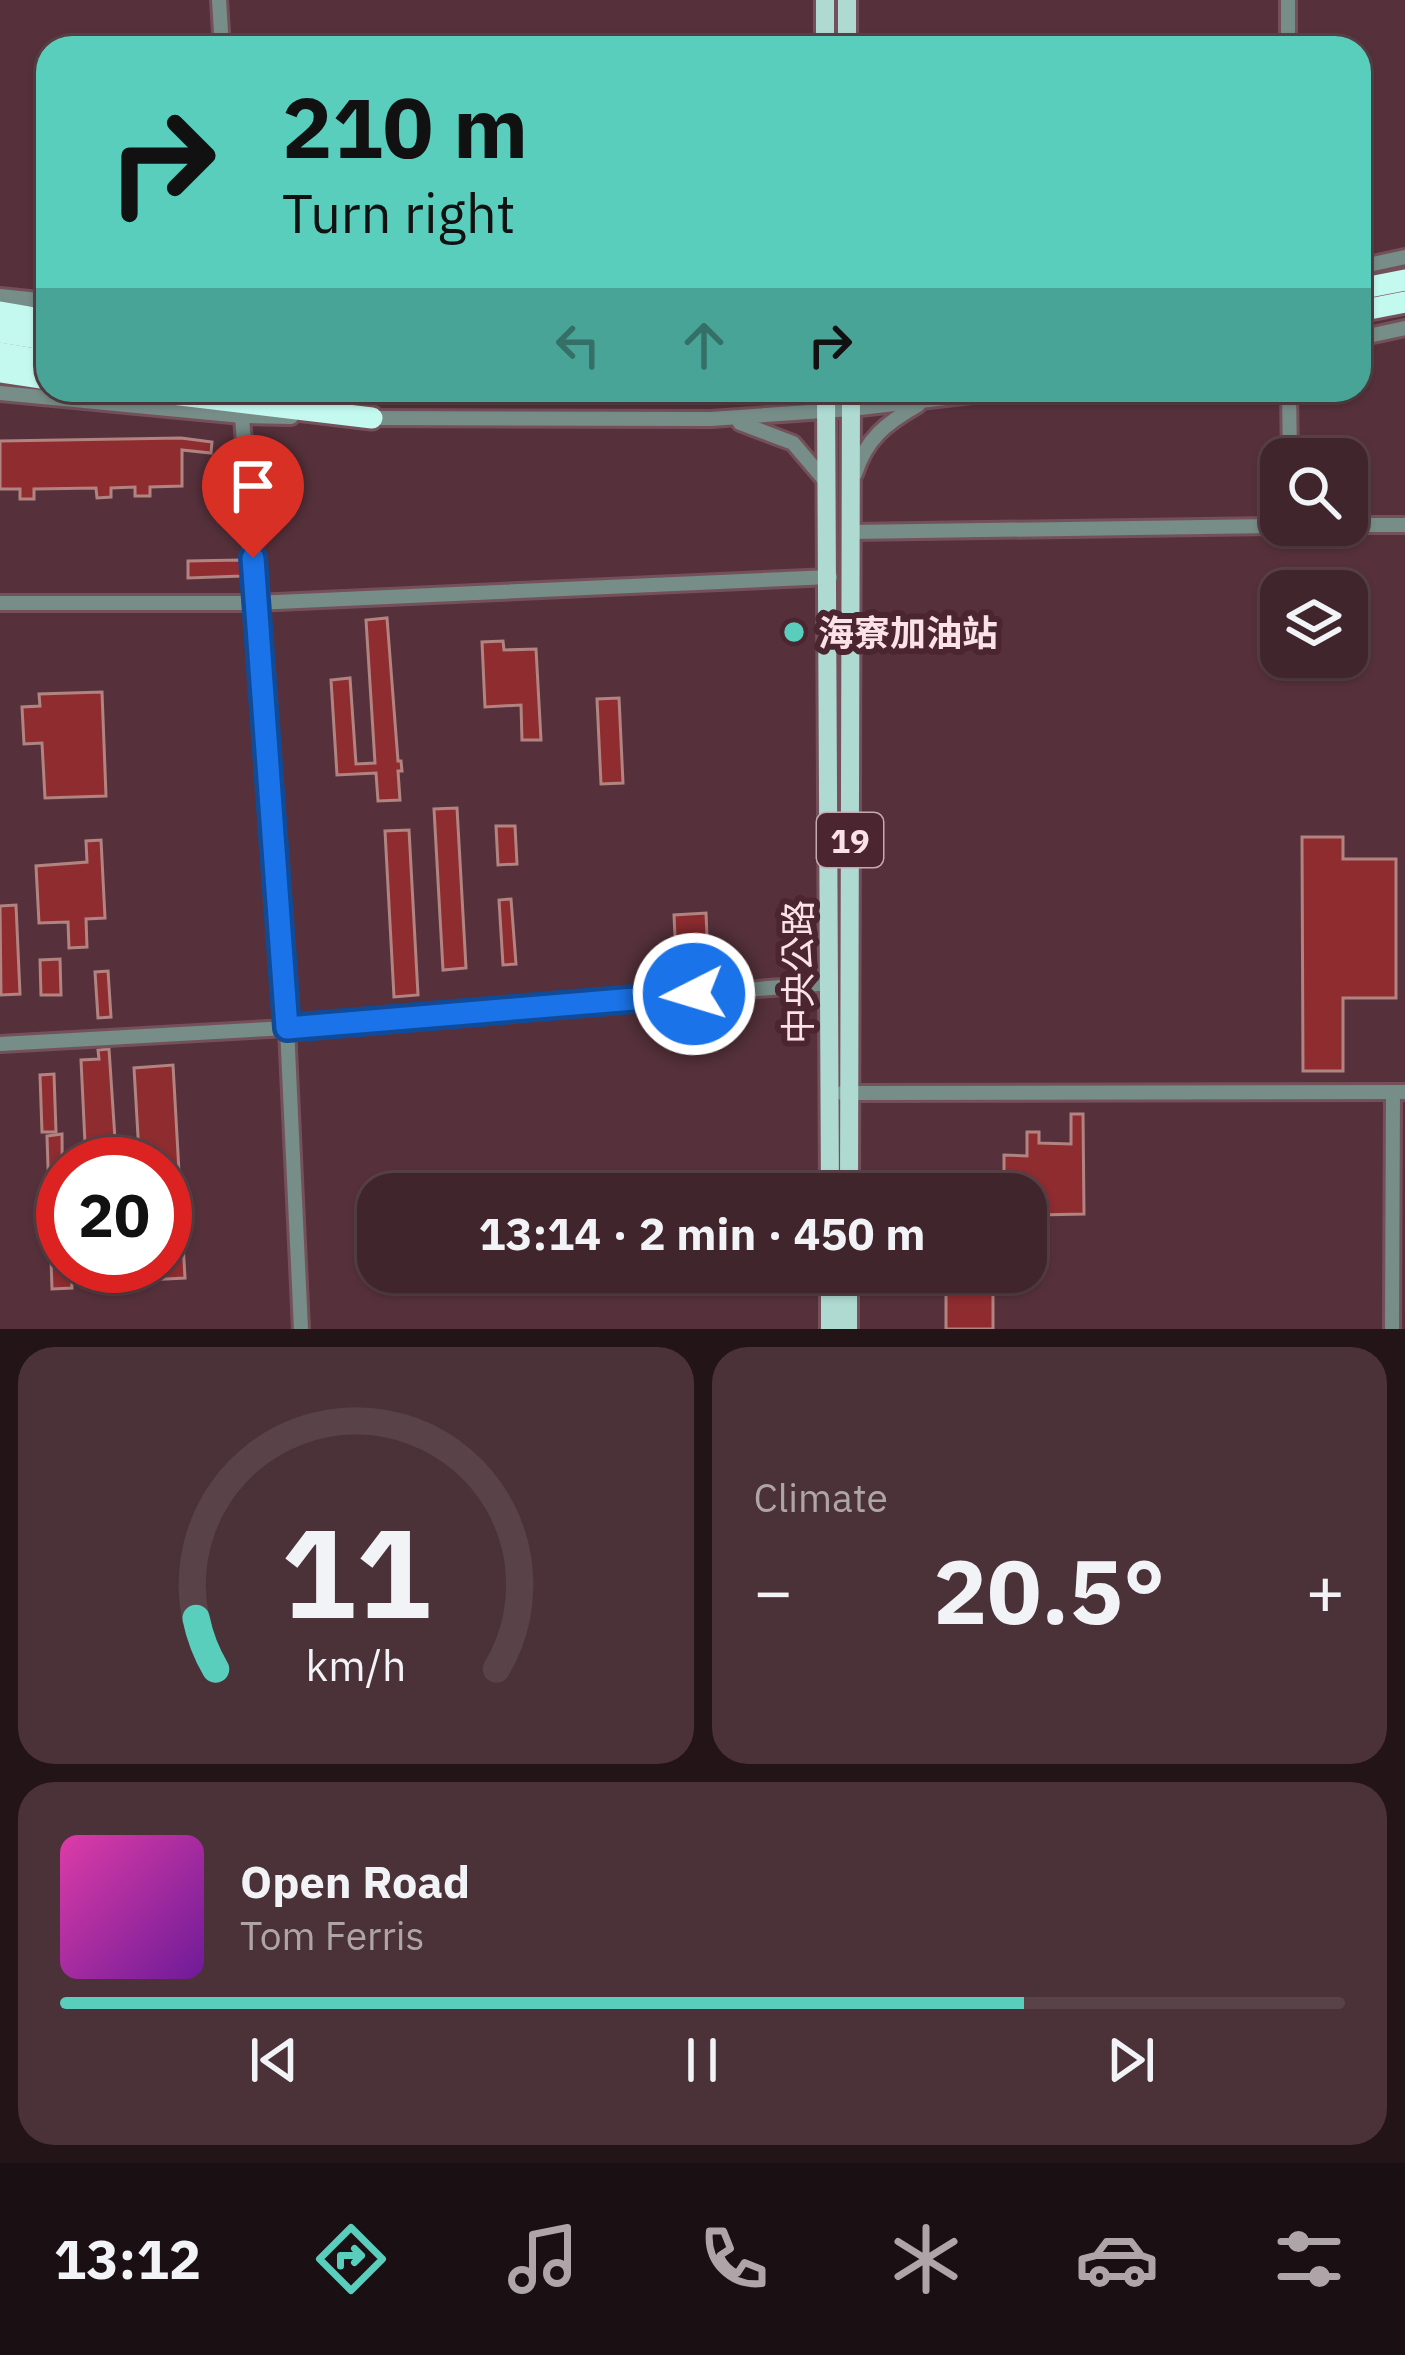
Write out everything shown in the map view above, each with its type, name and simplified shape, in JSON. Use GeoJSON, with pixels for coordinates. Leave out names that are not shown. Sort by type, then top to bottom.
{"type":"FeatureCollection","features":[{"type":"Feature","properties":{"kind":"highway"},"geometry":{"type":"LineString","coordinates":[[1371,287],[1405,280]]}},
{"type":"Feature","properties":{"kind":"highway"},"geometry":{"type":"LineString","coordinates":[[1371,309],[1405,302]]}},
{"type":"Feature","properties":{"kind":"highway"},"geometry":{"type":"LineString","coordinates":[[0,313],[36,318]]}},
{"type":"Feature","properties":{"kind":"highway"},"geometry":{"type":"LineString","coordinates":[[0,332],[36,338]]}},
{"type":"Feature","properties":{"kind":"highway"},"geometry":{"type":"LineString","coordinates":[[0,353],[36,359]]}},
{"type":"Feature","properties":{"kind":"highway"},"geometry":{"type":"LineString","coordinates":[[0,373],[36,378]]}},
{"type":"Feature","properties":{"kind":"highway"},"geometry":{"type":"LineString","coordinates":[[239,402],[372,418]]}},
{"type":"Feature","properties":{"kind":"main road"},"geometry":{"type":"LineString","coordinates":[[825,0],[825,36]]}},
{"type":"Feature","properties":{"kind":"main road"},"geometry":{"type":"LineString","coordinates":[[847,36],[848,0]]}},
{"type":"Feature","properties":{"kind":"main road","name":"中央公路"},"geometry":{"type":"LineString","coordinates":[[826,402],[830,983],[847,1173]]}},
{"type":"Feature","properties":{"kind":"main road","name":"中央公路"},"geometry":{"type":"LineString","coordinates":[[832,1173],[840,1093],[851,402]]}},
{"type":"Feature","properties":{"kind":"main road"},"geometry":{"type":"LineString","coordinates":[[830,1293],[830,1329]]}},
{"type":"Feature","properties":{"kind":"main road"},"geometry":{"type":"LineString","coordinates":[[848,1293],[848,1329]]}},
{"type":"Feature","properties":{"kind":"street"},"geometry":{"type":"LineString","coordinates":[[220,0],[222,36]]}},
{"type":"Feature","properties":{"kind":"street"},"geometry":{"type":"LineString","coordinates":[[1288,0],[1288,36]]}},
{"type":"Feature","properties":{"kind":"street"},"geometry":{"type":"LineString","coordinates":[[1371,264],[1405,257]]}},
{"type":"Feature","properties":{"kind":"street"},"geometry":{"type":"LineString","coordinates":[[0,296],[36,300]]}},
{"type":"Feature","properties":{"kind":"street"},"geometry":{"type":"LineString","coordinates":[[1371,335],[1405,328]]}},
{"type":"Feature","properties":{"kind":"street"},"geometry":{"type":"LineString","coordinates":[[0,393],[36,396]]}},
{"type":"Feature","properties":{"kind":"street"},"geometry":{"type":"LineString","coordinates":[[95,402],[242,416],[711,419],[826,411],[846,402]]}},
{"type":"Feature","properties":{"kind":"street"},"geometry":{"type":"LineString","coordinates":[[851,485],[866,445],[878,431],[925,402]]}},
{"type":"Feature","properties":{"kind":"street"},"geometry":{"type":"LineString","coordinates":[[1288,402],[1289,438]]}},
{"type":"Feature","properties":{"kind":"street"},"geometry":{"type":"LineString","coordinates":[[242,416],[287,1028],[301,1329]]}},
{"type":"Feature","properties":{"kind":"street"},"geometry":{"type":"LineString","coordinates":[[711,419],[750,424],[793,443],[829,485]]}},
{"type":"Feature","properties":{"kind":"street"},"geometry":{"type":"LineString","coordinates":[[1368,525],[1405,524]]}},
{"type":"Feature","properties":{"kind":"street"},"geometry":{"type":"LineString","coordinates":[[851,532],[1260,525]]}},
{"type":"Feature","properties":{"kind":"street"},"geometry":{"type":"LineString","coordinates":[[0,603],[255,603],[830,577]]}},
{"type":"Feature","properties":{"kind":"street"},"geometry":{"type":"LineString","coordinates":[[0,1044],[287,1028],[830,983]]}},
{"type":"Feature","properties":{"kind":"street"},"geometry":{"type":"LineString","coordinates":[[840,1093],[1399,1092],[1392,1329]]}},
{"type":"Feature","properties":{"kind":"building"},"geometry":{"type":"Polygon","coordinates":[[[181,438],[212,442],[211,453],[182,450],[182,486],[150,487],[150,496],[135,496],[135,487],[111,488],[111,497],[97,498],[96,488],[34,489],[34,499],[20,499],[20,489],[0,489],[0,441],[181,438]]]}},
{"type":"Feature","properties":{"kind":"building"},"geometry":{"type":"Polygon","coordinates":[[[241,560],[242,576],[188,578],[188,561],[241,560]]]}},
{"type":"Feature","properties":{"kind":"building"},"geometry":{"type":"Polygon","coordinates":[[[387,618],[402,771],[398,771],[400,800],[378,801],[376,773],[337,775],[331,680],[350,678],[356,764],[375,763],[366,620],[387,618]]]}},
{"type":"Feature","properties":{"kind":"building"},"geometry":{"type":"Polygon","coordinates":[[[503,641],[504,650],[536,649],[541,740],[522,740],[521,705],[485,707],[482,642],[503,641]]]}},
{"type":"Feature","properties":{"kind":"building"},"geometry":{"type":"Polygon","coordinates":[[[102,692],[106,796],[45,798],[42,743],[24,744],[22,707],[40,706],[39,694],[102,692]]]}},
{"type":"Feature","properties":{"kind":"building"},"geometry":{"type":"Polygon","coordinates":[[[619,698],[623,783],[601,784],[597,699],[619,698]]]}},
{"type":"Feature","properties":{"kind":"building"},"geometry":{"type":"Polygon","coordinates":[[[457,808],[466,968],[443,970],[434,809],[457,808]]]}},
{"type":"Feature","properties":{"kind":"building"},"geometry":{"type":"Polygon","coordinates":[[[496,826],[515,826],[517,864],[498,865],[496,826]]]}},
{"type":"Feature","properties":{"kind":"building"},"geometry":{"type":"Polygon","coordinates":[[[409,830],[418,995],[394,997],[385,831],[409,830]]]}},
{"type":"Feature","properties":{"kind":"building"},"geometry":{"type":"Polygon","coordinates":[[[1302,837],[1343,837],[1343,859],[1396,859],[1396,998],[1343,998],[1343,1071],[1303,1071],[1302,837]]]}},
{"type":"Feature","properties":{"kind":"building"},"geometry":{"type":"Polygon","coordinates":[[[101,840],[105,918],[86,919],[87,947],[69,948],[68,922],[39,923],[36,866],[87,862],[86,841],[101,840]]]}},
{"type":"Feature","properties":{"kind":"building"},"geometry":{"type":"Polygon","coordinates":[[[511,899],[516,964],[503,965],[499,900],[511,899]]]}},
{"type":"Feature","properties":{"kind":"building"},"geometry":{"type":"Polygon","coordinates":[[[16,905],[20,994],[1,995],[0,906],[16,905]]]}},
{"type":"Feature","properties":{"kind":"building"},"geometry":{"type":"Polygon","coordinates":[[[706,913],[707,936],[675,937],[674,915],[706,913]]]}},
{"type":"Feature","properties":{"kind":"building"},"geometry":{"type":"Polygon","coordinates":[[[60,959],[61,995],[41,995],[40,960],[60,959]]]}},
{"type":"Feature","properties":{"kind":"building"},"geometry":{"type":"Polygon","coordinates":[[[108,971],[111,1017],[98,1018],[95,972],[108,971]]]}},
{"type":"Feature","properties":{"kind":"building"},"geometry":{"type":"Polygon","coordinates":[[[109,1049],[115,1137],[85,1137],[81,1060],[99,1059],[98,1050],[109,1049]]]}},
{"type":"Feature","properties":{"kind":"building"},"geometry":{"type":"Polygon","coordinates":[[[173,1065],[177,1137],[138,1137],[134,1068],[173,1065]]]}},
{"type":"Feature","properties":{"kind":"building"},"geometry":{"type":"Polygon","coordinates":[[[54,1074],[56,1132],[42,1132],[40,1075],[54,1074]]]}},
{"type":"Feature","properties":{"kind":"building"},"geometry":{"type":"Polygon","coordinates":[[[1071,1114],[1083,1114],[1084,1214],[1047,1215],[1047,1173],[1004,1173],[1004,1155],[1027,1156],[1027,1132],[1039,1132],[1039,1143],[1071,1144],[1071,1114]]]}},
{"type":"Feature","properties":{"kind":"building"},"geometry":{"type":"Polygon","coordinates":[[[946,1293],[993,1293],[993,1329],[946,1329],[946,1293]]]}},
{"type":"Feature","properties":{"kind":"place","name":"海寮加油站"},"geometry":{"type":"Point","coordinates":[794,632]}},
{"type":"Feature","properties":{"kind":"route"},"geometry":{"type":"LineString","coordinates":[[253,558],[287,1028],[694,994]]}}]}
